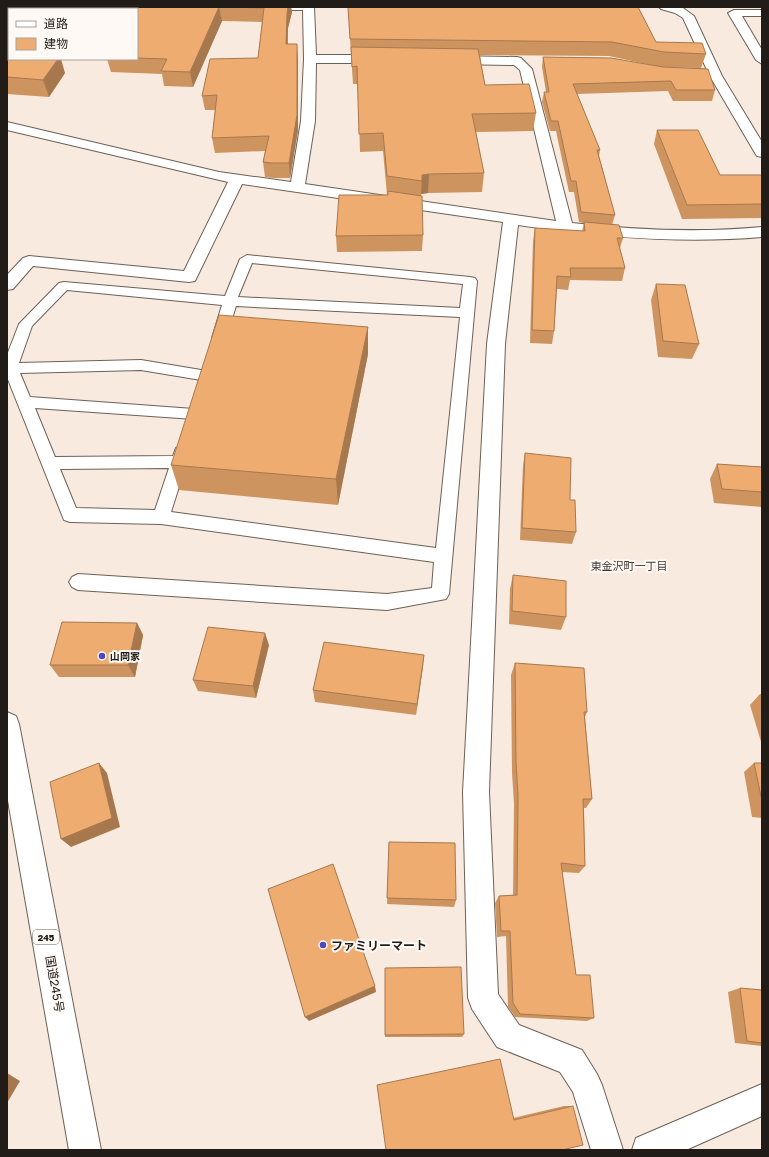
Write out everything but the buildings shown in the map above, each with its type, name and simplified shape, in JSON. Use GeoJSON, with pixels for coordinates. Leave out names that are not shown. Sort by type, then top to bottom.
{"type":"FeatureCollection","features":[{"type":"Feature","properties":{"kind":"main road"},"geometry":{"type":"LineString","coordinates":[[244,7],[311,7]]}},
{"type":"Feature","properties":{"kind":"main road"},"geometry":{"type":"LineString","coordinates":[[297,188],[308,121],[310,60],[308,7]]}},
{"type":"Feature","properties":{"kind":"main road"},"geometry":{"type":"LineString","coordinates":[[665,7],[679,10],[688,16],[715,74],[762,154]]}},
{"type":"Feature","properties":{"kind":"main road"},"geometry":{"type":"LineString","coordinates":[[762,13],[734,13],[762,60]]}},
{"type":"Feature","properties":{"kind":"main road"},"geometry":{"type":"LineString","coordinates":[[310,60],[393,59]]}},
{"type":"Feature","properties":{"kind":"main road"},"geometry":{"type":"LineString","coordinates":[[439,60],[538,61]]}},
{"type":"Feature","properties":{"kind":"main road"},"geometry":{"type":"LineString","coordinates":[[517,61],[526,69],[565,227]]}},
{"type":"Feature","properties":{"kind":"main road"},"geometry":{"type":"LineString","coordinates":[[668,73],[715,74]]}},
{"type":"Feature","properties":{"kind":"main road"},"geometry":{"type":"LineString","coordinates":[[7,126],[219,176],[565,227],[610,232],[724,235],[762,232]]}},
{"type":"Feature","properties":{"kind":"main road"},"geometry":{"type":"LineString","coordinates":[[7,285],[29,261],[189,277],[237,179]]}},
{"type":"Feature","properties":{"kind":"main road"},"geometry":{"type":"LineString","coordinates":[[511,219],[496,344],[476,792],[483,998],[508,1036],[571,1062],[586,1085],[607,1150]]}},
{"type":"Feature","properties":{"kind":"main road","name":"国道245号"},"geometry":{"type":"LineString","coordinates":[[7,724],[85,1150]]}},
{"type":"Feature","properties":{"kind":"main road"},"geometry":{"type":"LineString","coordinates":[[648,1150],[762,1100]]}},
{"type":"Feature","properties":{"kind":"lane"},"geometry":{"type":"LineString","coordinates":[[78,582],[387,602],[440,594],[470,281],[247,259],[230,302],[161,516]]}},
{"type":"Feature","properties":{"kind":"lane"},"geometry":{"type":"LineString","coordinates":[[443,556],[161,516],[70,515],[24,402],[8,367],[26,324],[64,286],[230,302],[468,313]]}},
{"type":"Feature","properties":{"kind":"lane"},"geometry":{"type":"LineString","coordinates":[[8,367],[141,365],[201,395]]}},
{"type":"Feature","properties":{"kind":"lane"},"geometry":{"type":"LineString","coordinates":[[24,402],[201,395]]}},
{"type":"Feature","properties":{"kind":"lane"},"geometry":{"type":"LineString","coordinates":[[49,463],[179,462]]}},
{"type":"Feature","properties":{"kind":"place","name":"山岡家"},"geometry":{"type":"Point","coordinates":[102,656]}},
{"type":"Feature","properties":{"kind":"place","name":"ファミリーマート"},"geometry":{"type":"Point","coordinates":[323,945]}},
{"type":"Feature","properties":{"kind":"district","name":"東金沢町一丁目"},"geometry":{"type":"Point","coordinates":[629,565]}}]}
